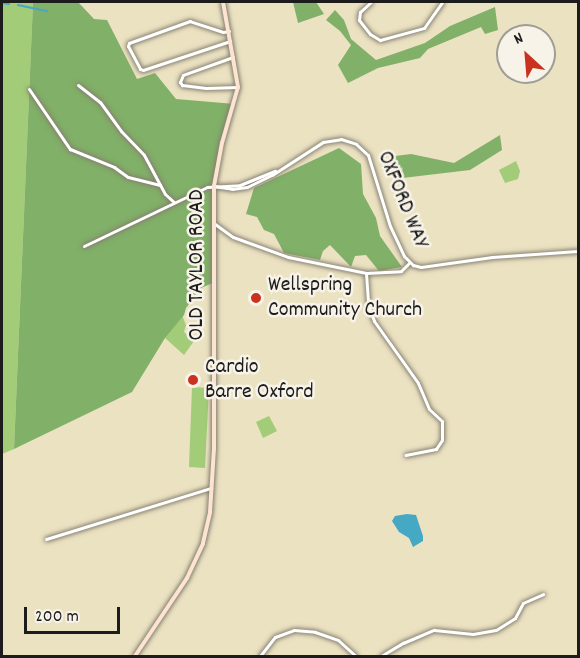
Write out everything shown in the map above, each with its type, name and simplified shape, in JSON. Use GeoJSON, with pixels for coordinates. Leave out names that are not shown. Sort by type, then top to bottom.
{"type":"FeatureCollection","features":[{"type":"Feature","properties":{"kind":"street","name":"OLD TAYLOR ROAD"},"geometry":{"type":"LineString","coordinates":[[135,657],[180,590],[197,558],[208,528],[214,449],[214,186],[222,143],[238,87],[235,57],[223,2]]}},
{"type":"Feature","properties":{"kind":"street"},"geometry":{"type":"LineString","coordinates":[[370,2],[360,12],[359,20],[369,34],[380,40],[424,28],[442,2]]}},
{"type":"Feature","properties":{"kind":"street"},"geometry":{"type":"LineString","coordinates":[[229,32],[190,21],[129,43],[128,46],[140,69],[143,70],[231,40]]}},
{"type":"Feature","properties":{"kind":"street"},"geometry":{"type":"LineString","coordinates":[[235,57],[189,72],[181,77],[180,82],[182,85],[206,88],[238,87]]}},
{"type":"Feature","properties":{"kind":"street"},"geometry":{"type":"LineString","coordinates":[[78,85],[100,102],[121,131],[144,155],[160,185],[174,202]]}},
{"type":"Feature","properties":{"kind":"street"},"geometry":{"type":"LineString","coordinates":[[29,89],[70,149],[114,167],[128,177],[160,185]]}},
{"type":"Feature","properties":{"kind":"street","name":"OXFORD WAY"},"geometry":{"type":"LineString","coordinates":[[84,246],[174,202],[214,186],[240,184],[275,171],[323,142],[341,139],[356,144],[368,155],[386,216],[409,263],[421,267],[492,257],[579,251]]}},
{"type":"Feature","properties":{"kind":"street"},"geometry":{"type":"LineString","coordinates":[[215,224],[233,237],[271,251],[366,273],[401,271],[409,263]]}},
{"type":"Feature","properties":{"kind":"street"},"geometry":{"type":"LineString","coordinates":[[366,273],[366,297],[374,321],[414,376],[429,409],[442,421],[442,440],[436,449],[406,455]]}},
{"type":"Feature","properties":{"kind":"street"},"geometry":{"type":"LineString","coordinates":[[46,539],[211,488]]}},
{"type":"Feature","properties":{"kind":"street"},"geometry":{"type":"LineString","coordinates":[[381,657],[403,643],[434,630],[473,634],[496,630],[516,618],[523,603],[543,594]]}},
{"type":"Feature","properties":{"kind":"street"},"geometry":{"type":"LineString","coordinates":[[260,657],[274,637],[294,630],[315,632],[338,640],[356,657]]}},
{"type":"Feature","properties":{"kind":"green space"},"geometry":{"type":"Polygon","coordinates":[[[2,2],[33,2],[14,449],[2,454],[2,2]]]}},
{"type":"Feature","properties":{"kind":"green space"},"geometry":{"type":"Polygon","coordinates":[[[33,2],[78,2],[94,19],[107,20],[137,79],[155,73],[176,99],[235,104],[223,141],[214,186],[215,282],[201,288],[186,308],[184,315],[165,338],[132,392],[14,449],[33,2]]]}},
{"type":"Feature","properties":{"kind":"green space"},"geometry":{"type":"Polygon","coordinates":[[[293,2],[316,2],[324,14],[298,23],[293,2]]]}},
{"type":"Feature","properties":{"kind":"green space"},"geometry":{"type":"Polygon","coordinates":[[[495,7],[496,31],[485,34],[481,27],[428,49],[420,58],[378,68],[348,83],[338,65],[351,45],[340,31],[326,20],[335,10],[344,20],[351,39],[376,60],[425,43],[450,26],[495,7]]]}},
{"type":"Feature","properties":{"kind":"green space"},"geometry":{"type":"Polygon","coordinates":[[[500,135],[502,150],[470,170],[394,179],[387,163],[395,156],[411,154],[454,163],[500,135]]]}},
{"type":"Feature","properties":{"kind":"green space"},"geometry":{"type":"Polygon","coordinates":[[[339,148],[361,164],[363,194],[376,218],[380,236],[402,267],[379,271],[366,255],[355,256],[351,267],[330,245],[323,251],[320,260],[284,253],[274,234],[264,230],[257,217],[246,214],[254,188],[339,148]]]}},
{"type":"Feature","properties":{"kind":"green space"},"geometry":{"type":"Polygon","coordinates":[[[516,161],[520,171],[518,179],[505,183],[499,170],[516,161]]]}},
{"type":"Feature","properties":{"kind":"green space"},"geometry":{"type":"Polygon","coordinates":[[[182,315],[186,325],[184,332],[194,341],[184,355],[165,338],[182,315]]]}},
{"type":"Feature","properties":{"kind":"green space"},"geometry":{"type":"Polygon","coordinates":[[[192,387],[209,388],[205,468],[189,467],[192,387]]]}},
{"type":"Feature","properties":{"kind":"green space"},"geometry":{"type":"Polygon","coordinates":[[[269,416],[277,431],[263,438],[256,422],[269,416]]]}},
{"type":"Feature","properties":{"kind":"water"},"geometry":{"type":"Polygon","coordinates":[[[416,515],[423,536],[423,541],[413,547],[409,538],[399,532],[392,521],[395,516],[416,515]]]}},
{"type":"Feature","properties":{"kind":"waterway"},"geometry":{"type":"LineString","coordinates":[[2,3],[9,4]]}},
{"type":"Feature","properties":{"kind":"waterway"},"geometry":{"type":"LineString","coordinates":[[18,5],[47,11]]}},
{"type":"Feature","properties":{"kind":"place","name":"Wellspring Community Church"},"geometry":{"type":"Point","coordinates":[256,298]}},
{"type":"Feature","properties":{"kind":"place","name":"Cardio Barre Oxford"},"geometry":{"type":"Point","coordinates":[193,380]}}]}
